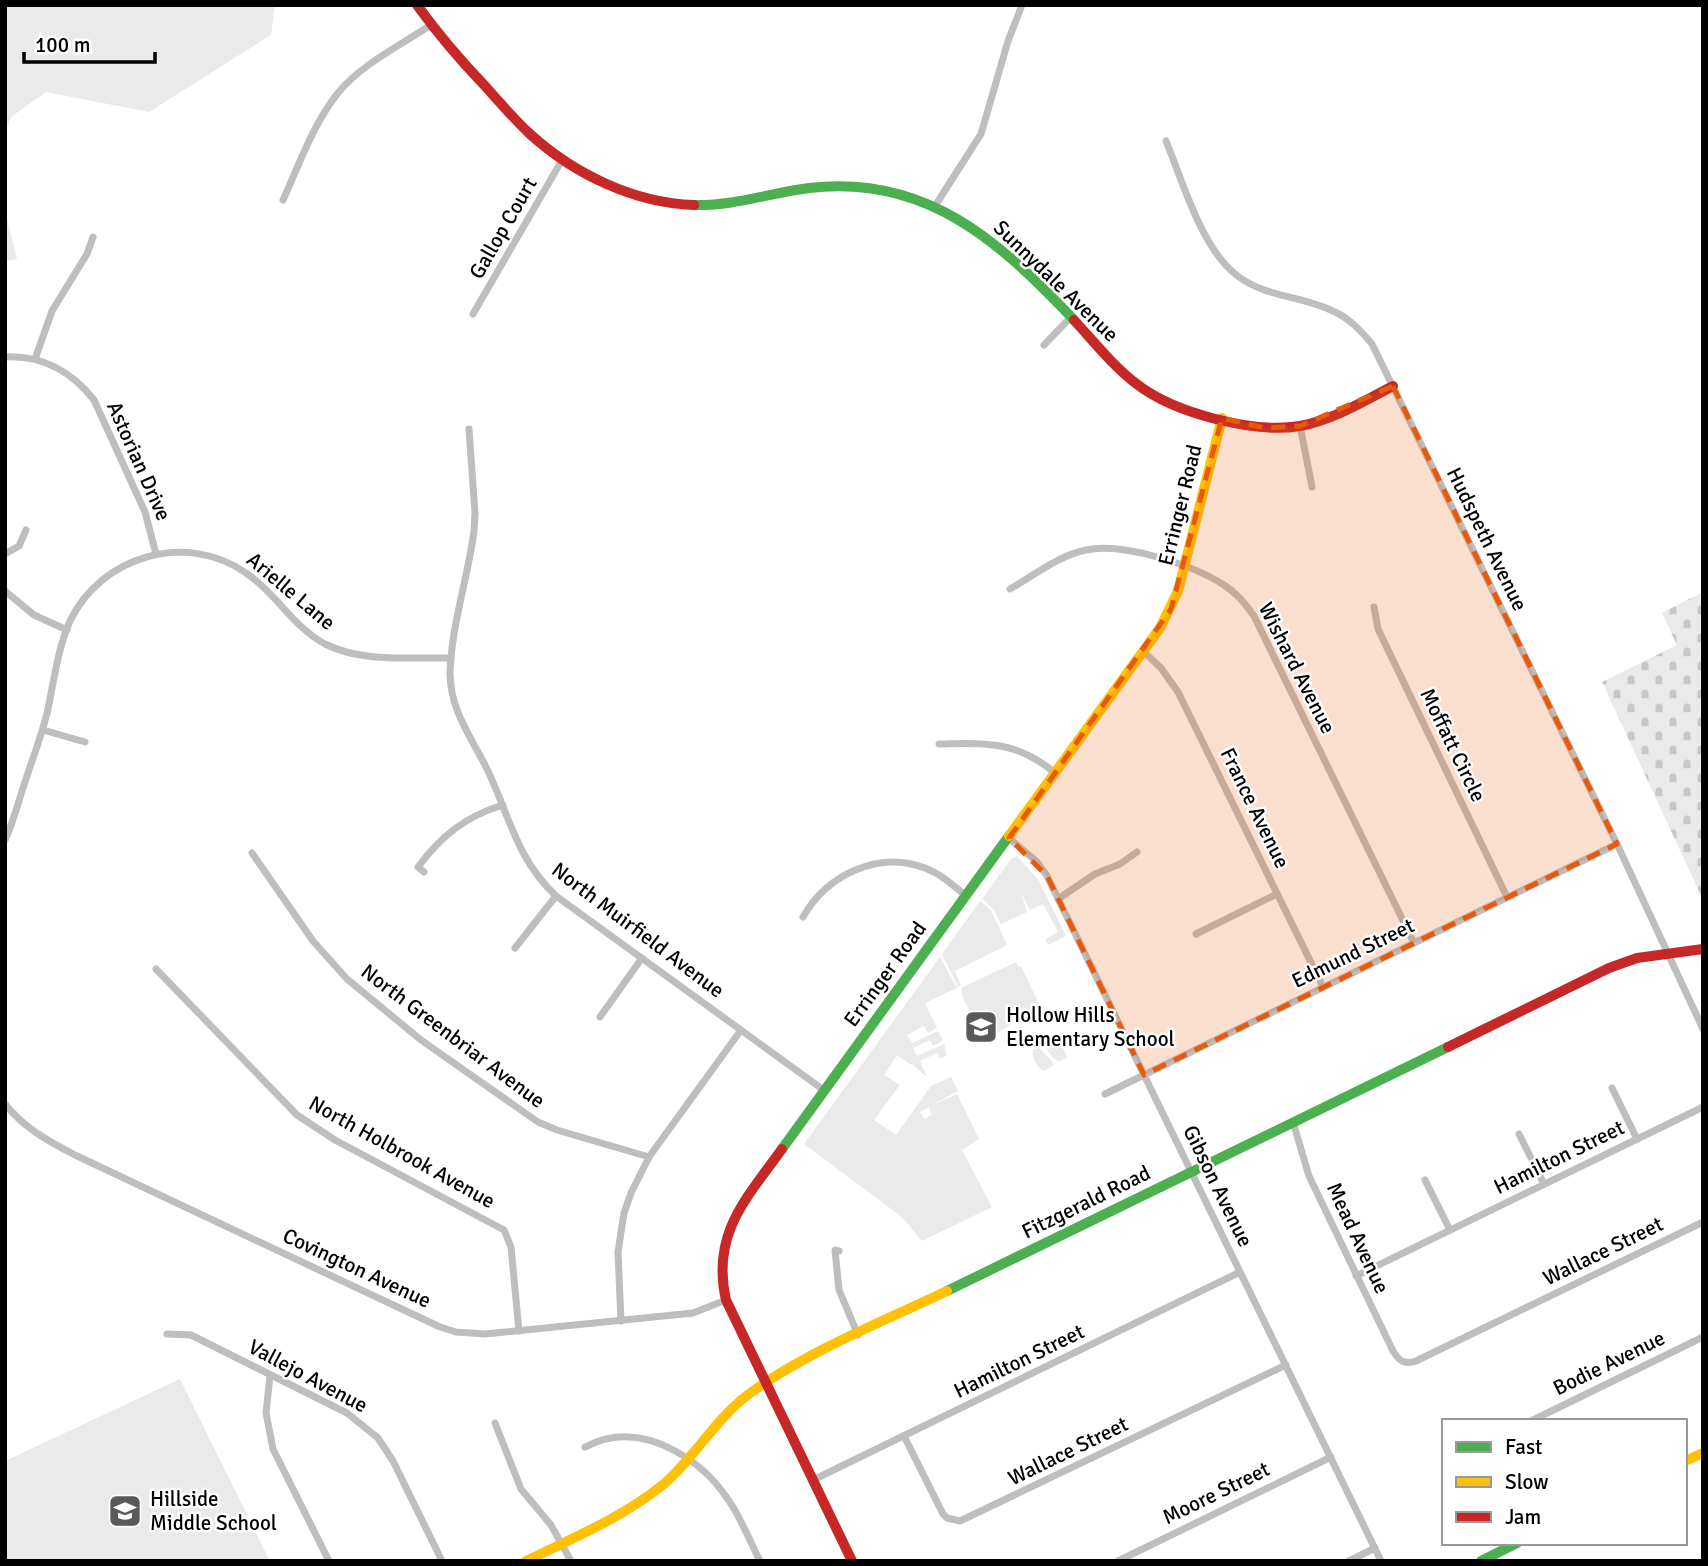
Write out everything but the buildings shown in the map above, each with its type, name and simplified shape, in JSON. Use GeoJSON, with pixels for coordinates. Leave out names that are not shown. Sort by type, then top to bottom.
{"type":"FeatureCollection","features":[{"type":"Feature","properties":{"kind":"street","name":"Sunnydale Avenue"},"geometry":{"type":"LineString","coordinates":[[417,5],[430,25],[536,139],[562,160],[616,189],[645,198],[705,205],[736,203],[796,190],[827,187],[859,187],[920,199],[986,236],[1009,255],[1121,371],[1146,390],[1174,405],[1222,418],[1265,428],[1300,426],[1323,420],[1393,386]]}},
{"type":"Feature","properties":{"kind":"street"},"geometry":{"type":"LineString","coordinates":[[935,206],[981,134],[1008,41],[1022,5]]}},
{"type":"Feature","properties":{"kind":"street"},"geometry":{"type":"LineString","coordinates":[[283,200],[323,114],[338,92],[360,72],[430,25]]}},
{"type":"Feature","properties":{"kind":"street","name":"Hudspeth Avenue"},"geometry":{"type":"LineString","coordinates":[[1166,141],[1207,239],[1223,263],[1238,277],[1256,287],[1323,306],[1347,319],[1372,344],[1617,844],[1703,1029]]}},
{"type":"Feature","properties":{"kind":"street","name":"Gallop Court"},"geometry":{"type":"LineString","coordinates":[[473,314],[562,160]]}},
{"type":"Feature","properties":{"kind":"street"},"geometry":{"type":"LineString","coordinates":[[35,359],[52,312],[87,254],[93,237]]}},
{"type":"Feature","properties":{"kind":"street"},"geometry":{"type":"LineString","coordinates":[[1044,345],[1070,318]]}},
{"type":"Feature","properties":{"kind":"street","name":"Astorian Drive"},"geometry":{"type":"LineString","coordinates":[[5,357],[35,359],[71,376],[94,401],[145,512],[156,554]]}},
{"type":"Feature","properties":{"kind":"street","name":"Erringer Road"},"geometry":{"type":"LineString","coordinates":[[852,1561],[726,1300],[721,1282],[723,1243],[729,1225],[1144,652],[1171,609],[1185,567],[1222,418]]}},
{"type":"Feature","properties":{"kind":"street"},"geometry":{"type":"LineString","coordinates":[[1300,426],[1312,487]]}},
{"type":"Feature","properties":{"kind":"street","name":"North Muirfield Avenue"},"geometry":{"type":"LineString","coordinates":[[469,429],[474,531],[450,676],[455,707],[466,734],[487,769],[528,863],[556,896],[825,1091]]}},
{"type":"Feature","properties":{"kind":"street"},"geometry":{"type":"LineString","coordinates":[[5,554],[19,546],[26,530]]}},
{"type":"Feature","properties":{"kind":"street","name":"Wishard Avenue"},"geometry":{"type":"LineString","coordinates":[[1010,589],[1073,554],[1099,548],[1129,550],[1185,567],[1226,586],[1240,598],[1254,616],[1414,943]]}},
{"type":"Feature","properties":{"kind":"street","name":"Arielle Lane"},"geometry":{"type":"LineString","coordinates":[[5,841],[43,730],[67,630],[77,609],[98,583],[124,565],[156,554],[195,553],[231,564],[259,582],[312,635],[340,650],[372,657],[451,658]]}},
{"type":"Feature","properties":{"kind":"street"},"geometry":{"type":"LineString","coordinates":[[5,591],[34,615],[67,630]]}},
{"type":"Feature","properties":{"kind":"street","name":"Moffatt Circle"},"geometry":{"type":"LineString","coordinates":[[1374,607],[1378,629],[1507,897]]}},
{"type":"Feature","properties":{"kind":"street","name":"France Avenue"},"geometry":{"type":"LineString","coordinates":[[1144,652],[1161,668],[1178,692],[1323,987]]}},
{"type":"Feature","properties":{"kind":"street"},"geometry":{"type":"LineString","coordinates":[[43,730],[85,742]]}},
{"type":"Feature","properties":{"kind":"street"},"geometry":{"type":"LineString","coordinates":[[939,744],[987,743],[1007,746],[1031,755],[1055,774]]}},
{"type":"Feature","properties":{"kind":"street"},"geometry":{"type":"LineString","coordinates":[[424,872],[418,867],[446,834],[473,816],[503,805]]}},
{"type":"Feature","properties":{"kind":"street","name":"Gibson Avenue"},"geometry":{"type":"LineString","coordinates":[[1009,838],[1037,862],[1058,900],[1381,1561]]}},
{"type":"Feature","properties":{"kind":"street","name":"Edmund Street"},"geometry":{"type":"LineString","coordinates":[[1105,1094],[1617,844]]}},
{"type":"Feature","properties":{"kind":"street"},"geometry":{"type":"LineString","coordinates":[[1058,900],[1095,874],[1120,864],[1137,852]]}},
{"type":"Feature","properties":{"kind":"street","name":"North Greenbriar Avenue"},"geometry":{"type":"LineString","coordinates":[[252,853],[330,963],[421,1040],[538,1122],[649,1157]]}},
{"type":"Feature","properties":{"kind":"street"},"geometry":{"type":"LineString","coordinates":[[803,917],[817,896],[834,881],[854,869],[878,863],[901,863],[926,868],[946,878],[966,896]]}},
{"type":"Feature","properties":{"kind":"street"},"geometry":{"type":"LineString","coordinates":[[1196,934],[1278,894]]}},
{"type":"Feature","properties":{"kind":"street"},"geometry":{"type":"LineString","coordinates":[[515,948],[556,896]]}},
{"type":"Feature","properties":{"kind":"street","name":"Fitzgerald Road"},"geometry":{"type":"LineString","coordinates":[[526,1561],[638,1503],[688,1459],[724,1415],[744,1397],[785,1370],[1609,968],[1667,952],[1703,949]]}},
{"type":"Feature","properties":{"kind":"street"},"geometry":{"type":"LineString","coordinates":[[600,1017],[642,958]]}},
{"type":"Feature","properties":{"kind":"street","name":"North Holbrook Avenue"},"geometry":{"type":"LineString","coordinates":[[156,970],[297,1115],[335,1140],[504,1230],[509,1238],[519,1331]]}},
{"type":"Feature","properties":{"kind":"street"},"geometry":{"type":"LineString","coordinates":[[621,1321],[617,1273],[620,1233],[631,1192],[649,1157],[741,1030]]}},
{"type":"Feature","properties":{"kind":"street"},"geometry":{"type":"LineString","coordinates":[[1612,1088],[1637,1139]]}},
{"type":"Feature","properties":{"kind":"street","name":"Covington Avenue"},"geometry":{"type":"LineString","coordinates":[[5,1104],[26,1126],[64,1149],[440,1327],[472,1334],[519,1331],[693,1313],[726,1300]]}},
{"type":"Feature","properties":{"kind":"street","name":"Hamilton Street"},"geometry":{"type":"LineString","coordinates":[[1356,1276],[1703,1107]]}},
{"type":"Feature","properties":{"kind":"street","name":"Mead Avenue"},"geometry":{"type":"LineString","coordinates":[[1293,1122],[1309,1176],[1393,1352],[1404,1362]]}},
{"type":"Feature","properties":{"kind":"street"},"geometry":{"type":"LineString","coordinates":[[1519,1135],[1544,1184]]}},
{"type":"Feature","properties":{"kind":"street"},"geometry":{"type":"LineString","coordinates":[[1425,1180],[1450,1230]]}},
{"type":"Feature","properties":{"kind":"street","name":"Wallace Street"},"geometry":{"type":"LineString","coordinates":[[1404,1362],[1416,1361],[1703,1222]]}},
{"type":"Feature","properties":{"kind":"street"},"geometry":{"type":"LineString","coordinates":[[839,1251],[835,1250],[839,1290],[858,1335]]}},
{"type":"Feature","properties":{"kind":"street","name":"Hamilton Street"},"geometry":{"type":"LineString","coordinates":[[813,1480],[1240,1272]]}},
{"type":"Feature","properties":{"kind":"street","name":"Vallejo Avenue"},"geometry":{"type":"LineString","coordinates":[[167,1334],[191,1335],[347,1413],[378,1438],[393,1461],[442,1561]]}},
{"type":"Feature","properties":{"kind":"street","name":"Bodie Avenue"},"geometry":{"type":"LineString","coordinates":[[1535,1419],[1703,1337]]}},
{"type":"Feature","properties":{"kind":"street","name":"Wallace Street"},"geometry":{"type":"LineString","coordinates":[[904,1436],[943,1514],[947,1518],[960,1521],[1286,1365]]}},
{"type":"Feature","properties":{"kind":"street"},"geometry":{"type":"LineString","coordinates":[[270,1376],[266,1413],[273,1449],[329,1561]]}},
{"type":"Feature","properties":{"kind":"street"},"geometry":{"type":"LineString","coordinates":[[495,1423],[521,1489],[563,1543],[571,1561]]}},
{"type":"Feature","properties":{"kind":"street"},"geometry":{"type":"LineString","coordinates":[[585,1447],[605,1438],[637,1438],[665,1446],[688,1459],[726,1496],[760,1561]]}},
{"type":"Feature","properties":{"kind":"street"},"geometry":{"type":"LineString","coordinates":[[1687,1460],[1703,1453]]}},
{"type":"Feature","properties":{"kind":"street","name":"Moore Street"},"geometry":{"type":"LineString","coordinates":[[1118,1561],[1331,1457]]}},
{"type":"Feature","properties":{"kind":"street"},"geometry":{"type":"LineString","coordinates":[[1349,1561],[1375,1548]]}},
{"type":"Feature","properties":{"kind":"street"},"geometry":{"type":"LineString","coordinates":[[1481,1561],[1494,1548]]}},
{"type":"Feature","properties":{"kind":"highlighted area"},"geometry":{"type":"Polygon","coordinates":[[[1393,386],[1617,844],[1144,1075],[1047,876],[1009,838],[1171,609],[1222,418],[1265,428],[1300,426],[1393,386]]]}},
{"type":"Feature","properties":{"kind":"green space"},"geometry":{"type":"Polygon","coordinates":[[[5,5],[275,5],[271,35],[149,112],[46,92],[11,117],[5,133],[5,5]]]}},
{"type":"Feature","properties":{"kind":"green space"},"geometry":{"type":"Polygon","coordinates":[[[5,211],[17,259],[5,261],[5,211]]]}},
{"type":"Feature","properties":{"kind":"green space"},"geometry":{"type":"Polygon","coordinates":[[[1703,592],[1703,900],[1602,682],[1677,645],[1662,613],[1703,592]]]}},
{"type":"Feature","properties":{"kind":"green space"},"geometry":{"type":"Polygon","coordinates":[[[1017,856],[1038,879],[1066,936],[1048,945],[1045,939],[1058,932],[1043,904],[1030,910],[1021,893],[1027,912],[1001,924],[994,910],[982,899],[1011,859],[1017,856]]]}},
{"type":"Feature","properties":{"kind":"green space"},"geometry":{"type":"Polygon","coordinates":[[[980,901],[991,910],[1007,945],[955,971],[961,985],[958,987],[942,954],[980,901]]]}},
{"type":"Feature","properties":{"kind":"green space"},"geometry":{"type":"Polygon","coordinates":[[[940,957],[957,988],[925,1003],[937,1028],[928,1033],[924,1026],[907,1035],[912,1043],[938,1031],[943,1041],[933,1046],[930,1040],[913,1048],[917,1056],[944,1044],[947,1055],[940,1059],[937,1053],[920,1061],[927,1077],[897,1055],[884,1075],[900,1085],[874,1120],[896,1135],[931,1086],[951,1077],[958,1091],[929,1107],[957,1094],[979,1139],[962,1150],[992,1207],[922,1241],[902,1217],[804,1144],[940,957]],[[929,1107],[920,1112],[924,1119],[932,1115],[929,1107]]]}},
{"type":"Feature","properties":{"kind":"green space"},"geometry":{"type":"Polygon","coordinates":[[[1016,962],[1021,966],[1043,1012],[1042,1016],[1036,1006],[1009,1019],[1011,1025],[985,1039],[963,998],[961,988],[1016,962]]]}},
{"type":"Feature","properties":{"kind":"green space"},"geometry":{"type":"Polygon","coordinates":[[[1058,1038],[1067,1057],[1059,1062],[1050,1054],[1046,1044],[1058,1038]]]}},
{"type":"Feature","properties":{"kind":"green space"},"geometry":{"type":"Polygon","coordinates":[[[1039,1047],[1053,1063],[1053,1066],[1043,1071],[1033,1055],[1033,1050],[1039,1047]]]}},
{"type":"Feature","properties":{"kind":"green space","name":"Hillside Middle School"},"geometry":{"type":"Polygon","coordinates":[[[180,1379],[270,1561],[5,1561],[5,1461],[180,1379]]]}},
{"type":"Feature","properties":{"kind":"traffic: fast"},"geometry":{"type":"LineString","coordinates":[[694,205],[738,201],[809,188],[851,186],[889,192],[924,203],[957,219],[988,240],[1017,264],[1074,320]]}},
{"type":"Feature","properties":{"kind":"traffic: fast"},"geometry":{"type":"LineString","coordinates":[[782,1149],[1009,836]]}},
{"type":"Feature","properties":{"kind":"traffic: fast"},"geometry":{"type":"LineString","coordinates":[[947,1291],[1448,1047]]}},
{"type":"Feature","properties":{"kind":"traffic: fast"},"geometry":{"type":"LineString","coordinates":[[1481,1561],[1513,1545]]}},
{"type":"Feature","properties":{"kind":"traffic: slow"},"geometry":{"type":"LineString","coordinates":[[1009,836],[1160,628],[1178,591],[1222,418]]}},
{"type":"Feature","properties":{"kind":"traffic: slow"},"geometry":{"type":"LineString","coordinates":[[526,1561],[598,1526],[649,1495],[676,1472],[740,1401],[775,1376],[847,1337],[947,1291]]}},
{"type":"Feature","properties":{"kind":"traffic: slow"},"geometry":{"type":"LineString","coordinates":[[1687,1460],[1703,1453]]}},
{"type":"Feature","properties":{"kind":"traffic: jam"},"geometry":{"type":"LineString","coordinates":[[417,5],[441,37],[518,123],[566,162],[585,174],[627,192],[649,199],[694,205]]}},
{"type":"Feature","properties":{"kind":"traffic: jam"},"geometry":{"type":"LineString","coordinates":[[1074,320],[1138,385],[1172,404],[1238,424],[1281,428],[1300,426],[1348,409],[1393,386]]}},
{"type":"Feature","properties":{"kind":"traffic: jam"},"geometry":{"type":"LineString","coordinates":[[1448,1047],[1609,968],[1637,958],[1703,949]]}},
{"type":"Feature","properties":{"kind":"traffic: jam"},"geometry":{"type":"LineString","coordinates":[[782,1149],[745,1201],[728,1236],[723,1256],[726,1300],[852,1561]]}},
{"type":"Feature","properties":{"kind":"place","name":"Hollow Hills Elementary School"},"geometry":{"type":"Point","coordinates":[981,1027]}},
{"type":"Feature","properties":{"kind":"place","name":"Hillside Middle School"},"geometry":{"type":"Point","coordinates":[125,1511]}}]}
